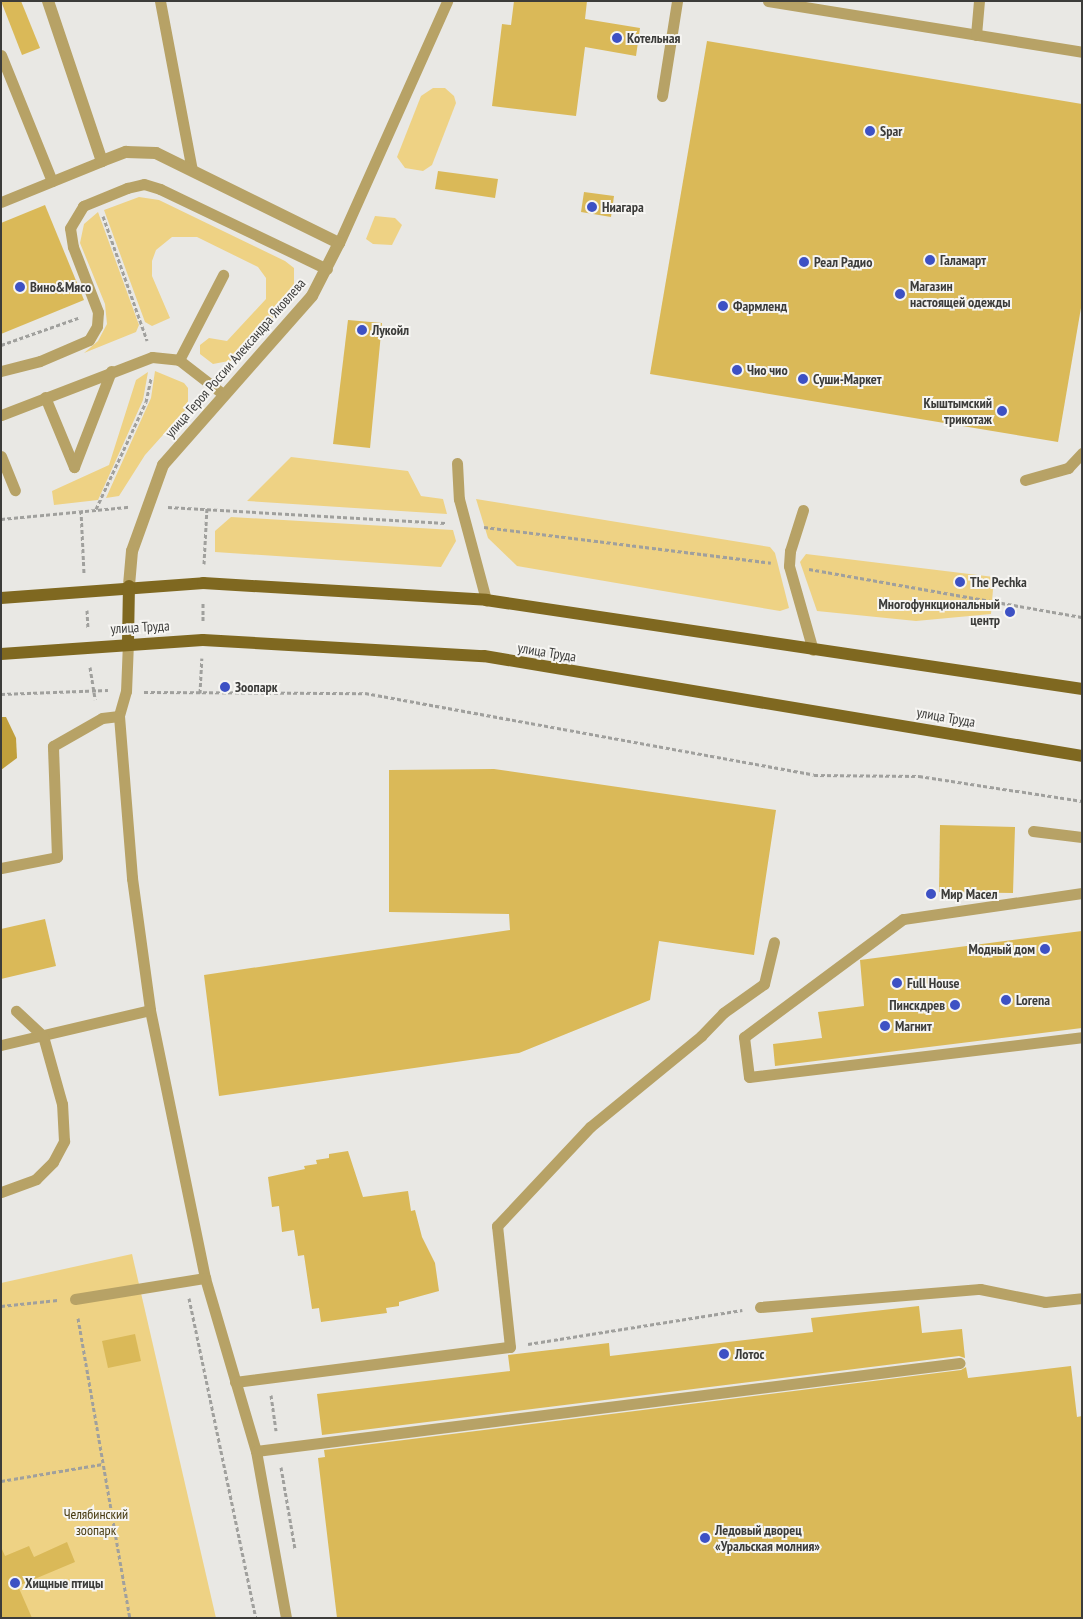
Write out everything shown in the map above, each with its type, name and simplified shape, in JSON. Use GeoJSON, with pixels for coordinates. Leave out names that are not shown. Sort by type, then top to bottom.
{"type":"FeatureCollection","features":[{"type":"Feature","properties":{"kind":"main road"},"geometry":{"type":"LineString","coordinates":[[1,598],[129,586],[203,582],[486,600],[812,650],[1082,688]]}},
{"type":"Feature","properties":{"kind":"main road"},"geometry":{"type":"LineString","coordinates":[[128,642],[129,586]]}},
{"type":"Feature","properties":{"kind":"main road","name":"улица Труда"},"geometry":{"type":"LineString","coordinates":[[1,654],[128,642],[231,641],[484,656],[1082,756]]}},
{"type":"Feature","properties":{"kind":"street"},"geometry":{"type":"LineString","coordinates":[[48,1],[102,161],[140,150],[156,153],[338,242]]}},
{"type":"Feature","properties":{"kind":"street","name":"улица Героя России Александра Яковлева"},"geometry":{"type":"LineString","coordinates":[[129,586],[132,551],[146,506],[163,465],[223,394],[312,296],[327,269],[338,242]]}},
{"type":"Feature","properties":{"kind":"lane"},"geometry":{"type":"LineString","coordinates":[[160,1],[192,170]]}},
{"type":"Feature","properties":{"kind":"lane"},"geometry":{"type":"LineString","coordinates":[[338,242],[447,1]]}},
{"type":"Feature","properties":{"kind":"lane"},"geometry":{"type":"LineString","coordinates":[[662,96],[677,1]]}},
{"type":"Feature","properties":{"kind":"lane"},"geometry":{"type":"LineString","coordinates":[[768,1],[1082,52]]}},
{"type":"Feature","properties":{"kind":"lane"},"geometry":{"type":"LineString","coordinates":[[976,35],[979,1]]}},
{"type":"Feature","properties":{"kind":"lane"},"geometry":{"type":"LineString","coordinates":[[1,55],[52,181]]}},
{"type":"Feature","properties":{"kind":"lane"},"geometry":{"type":"LineString","coordinates":[[1,202],[102,161]]}},
{"type":"Feature","properties":{"kind":"lane"},"geometry":{"type":"LineString","coordinates":[[1,371],[40,361],[89,340],[97,326],[98,312],[73,247],[70,228],[83,206],[144,184],[160,189],[327,269]]}},
{"type":"Feature","properties":{"kind":"lane"},"geometry":{"type":"LineString","coordinates":[[179,360],[223,275]]}},
{"type":"Feature","properties":{"kind":"lane"},"geometry":{"type":"LineString","coordinates":[[1,415],[111,371],[152,357],[179,360],[223,394]]}},
{"type":"Feature","properties":{"kind":"lane"},"geometry":{"type":"LineString","coordinates":[[45,397],[74,467],[111,371]]}},
{"type":"Feature","properties":{"kind":"lane"},"geometry":{"type":"LineString","coordinates":[[1024,480],[1068,468],[1082,453]]}},
{"type":"Feature","properties":{"kind":"lane"},"geometry":{"type":"LineString","coordinates":[[1,456],[15,490]]}},
{"type":"Feature","properties":{"kind":"lane"},"geometry":{"type":"LineString","coordinates":[[457,464],[465,524],[486,600]]}},
{"type":"Feature","properties":{"kind":"lane"},"geometry":{"type":"LineString","coordinates":[[803,510],[790,551],[789,566],[812,650]]}},
{"type":"Feature","properties":{"kind":"lane"},"geometry":{"type":"LineString","coordinates":[[128,642],[126,691],[119,716],[132,878],[150,1010],[205,1278],[256,1451],[286,1618]]}},
{"type":"Feature","properties":{"kind":"lane"},"geometry":{"type":"LineString","coordinates":[[1,868],[57,857],[53,746],[102,718],[119,716]]}},
{"type":"Feature","properties":{"kind":"lane"},"geometry":{"type":"LineString","coordinates":[[1033,831],[1082,837]]}},
{"type":"Feature","properties":{"kind":"lane"},"geometry":{"type":"LineString","coordinates":[[1082,893],[903,919],[744,1037],[749,1077],[1082,1037]]}},
{"type":"Feature","properties":{"kind":"lane"},"geometry":{"type":"LineString","coordinates":[[235,1382],[510,1346],[497,1226],[590,1127],[701,1036],[723,1013],[764,984],[774,942]]}},
{"type":"Feature","properties":{"kind":"lane"},"geometry":{"type":"LineString","coordinates":[[1,1045],[150,1010]]}},
{"type":"Feature","properties":{"kind":"lane"},"geometry":{"type":"LineString","coordinates":[[1,1192],[36,1179],[53,1162],[64,1141],[62,1104],[43,1036],[16,1011]]}},
{"type":"Feature","properties":{"kind":"lane"},"geometry":{"type":"LineString","coordinates":[[75,1299],[205,1278]]}},
{"type":"Feature","properties":{"kind":"lane"},"geometry":{"type":"LineString","coordinates":[[760,1307],[980,1289],[1045,1302],[1082,1298]]}},
{"type":"Feature","properties":{"kind":"lane"},"geometry":{"type":"LineString","coordinates":[[256,1451],[960,1363]]}},
{"type":"Feature","properties":{"kind":"path"},"geometry":{"type":"LineString","coordinates":[[96,510],[146,402],[152,357],[97,200]]}},
{"type":"Feature","properties":{"kind":"path"},"geometry":{"type":"LineString","coordinates":[[1,345],[98,312]]}},
{"type":"Feature","properties":{"kind":"path"},"geometry":{"type":"LineString","coordinates":[[1,519],[146,506],[465,524],[789,566],[1082,617]]}},
{"type":"Feature","properties":{"kind":"path"},"geometry":{"type":"LineString","coordinates":[[1,694],[91,690]]}},
{"type":"Feature","properties":{"kind":"path"},"geometry":{"type":"LineString","coordinates":[[200,693],[365,693],[814,775],[918,776],[1082,801]]}},
{"type":"Feature","properties":{"kind":"path"},"geometry":{"type":"LineString","coordinates":[[1,1306],[75,1299],[130,1618]]}},
{"type":"Feature","properties":{"kind":"path"},"geometry":{"type":"LineString","coordinates":[[510,1346],[760,1307]]}},
{"type":"Feature","properties":{"kind":"path"},"geometry":{"type":"LineString","coordinates":[[269,1377],[278,1448],[295,1552]]}},
{"type":"Feature","properties":{"kind":"path"},"geometry":{"type":"LineString","coordinates":[[1,1481],[104,1464]]}},
{"type":"Feature","properties":{"kind":"green space"},"geometry":{"type":"Polygon","coordinates":[[[433,88],[445,88],[454,96],[456,103],[432,165],[423,171],[405,168],[397,157],[421,96],[433,88]]]}},
{"type":"Feature","properties":{"kind":"green space"},"geometry":{"type":"Polygon","coordinates":[[[139,197],[159,200],[285,261],[294,268],[294,295],[234,360],[213,364],[200,354],[200,345],[209,338],[227,341],[266,299],[266,278],[258,267],[197,237],[172,237],[156,250],[152,261],[152,276],[170,318],[152,326],[145,322],[104,210],[139,197]]]}},
{"type":"Feature","properties":{"kind":"green space"},"geometry":{"type":"Polygon","coordinates":[[[98,212],[139,325],[136,332],[84,353],[98,341],[107,324],[105,304],[80,243],[84,224],[98,212]]]}},
{"type":"Feature","properties":{"kind":"green space"},"geometry":{"type":"Polygon","coordinates":[[[375,216],[395,218],[402,225],[392,245],[373,244],[366,239],[375,216]]]}},
{"type":"Feature","properties":{"kind":"green space"},"geometry":{"type":"Polygon","coordinates":[[[155,371],[184,383],[188,388],[188,407],[145,455],[119,496],[106,498],[151,398],[155,371]]]}},
{"type":"Feature","properties":{"kind":"green space"},"geometry":{"type":"Polygon","coordinates":[[[148,372],[143,400],[98,500],[54,505],[52,491],[109,465],[136,380],[148,372]]]}},
{"type":"Feature","properties":{"kind":"green space"},"geometry":{"type":"Polygon","coordinates":[[[291,457],[408,471],[421,496],[443,499],[447,514],[247,501],[291,457]]]}},
{"type":"Feature","properties":{"kind":"green space"},"geometry":{"type":"Polygon","coordinates":[[[476,499],[770,547],[775,553],[789,608],[780,611],[517,566],[488,538],[476,499]]]}},
{"type":"Feature","properties":{"kind":"green space"},"geometry":{"type":"Polygon","coordinates":[[[231,517],[453,530],[456,541],[441,567],[215,552],[215,531],[231,517]]]}},
{"type":"Feature","properties":{"kind":"green space"},"geometry":{"type":"Polygon","coordinates":[[[806,554],[994,577],[991,614],[916,621],[817,611],[800,562],[806,554]]]}},
{"type":"Feature","properties":{"kind":"green space","name":"Челябинский зоопарк"},"geometry":{"type":"Polygon","coordinates":[[[132,1254],[216,1618],[1,1618],[1,1283],[132,1254]]]}},
{"type":"Feature","properties":{"kind":"shaded area"},"geometry":{"type":"Polygon","coordinates":[[[1,717],[6,717],[16,738],[17,758],[1,770],[1,717]]]}},
{"type":"Feature","properties":{"kind":"building"},"geometry":{"type":"Polygon","coordinates":[[[1,1],[21,1],[40,48],[22,55],[1,1]]]}},
{"type":"Feature","properties":{"kind":"building"},"geometry":{"type":"Polygon","coordinates":[[[514,1],[587,1],[585,19],[640,28],[636,56],[585,47],[576,116],[492,106],[502,24],[511,25],[514,1]]]}},
{"type":"Feature","properties":{"kind":"building"},"geometry":{"type":"Polygon","coordinates":[[[707,41],[1082,104],[1082,302],[1058,442],[650,374],[707,41]]]}},
{"type":"Feature","properties":{"kind":"building"},"geometry":{"type":"Polygon","coordinates":[[[438,171],[498,179],[495,198],[435,189],[438,171]]]}},
{"type":"Feature","properties":{"kind":"building"},"geometry":{"type":"Polygon","coordinates":[[[584,192],[614,196],[611,217],[581,212],[584,192]]]}},
{"type":"Feature","properties":{"kind":"building"},"geometry":{"type":"Polygon","coordinates":[[[45,205],[84,300],[1,334],[1,223],[45,205]]]}},
{"type":"Feature","properties":{"kind":"building"},"geometry":{"type":"Polygon","coordinates":[[[348,320],[382,323],[370,448],[333,444],[348,320]]]}},
{"type":"Feature","properties":{"kind":"building"},"geometry":{"type":"Polygon","coordinates":[[[494,769],[776,810],[754,955],[659,941],[650,1000],[519,1053],[219,1096],[204,975],[510,930],[509,914],[389,912],[389,770],[494,769]]]}},
{"type":"Feature","properties":{"kind":"building"},"geometry":{"type":"Polygon","coordinates":[[[940,825],[1015,827],[1013,893],[939,892],[940,825]]]}},
{"type":"Feature","properties":{"kind":"building"},"geometry":{"type":"Polygon","coordinates":[[[45,919],[56,966],[1,979],[1,929],[45,919]]]}},
{"type":"Feature","properties":{"kind":"building"},"geometry":{"type":"Polygon","coordinates":[[[1082,931],[1082,1028],[775,1066],[773,1044],[822,1038],[818,1012],[864,1006],[860,960],[1082,931]]]}},
{"type":"Feature","properties":{"kind":"building"},"geometry":{"type":"Polygon","coordinates":[[[348,1151],[363,1197],[408,1191],[411,1211],[415,1210],[422,1237],[435,1263],[439,1291],[399,1302],[399,1306],[386,1308],[387,1313],[321,1322],[319,1308],[312,1309],[304,1255],[298,1256],[294,1230],[282,1232],[279,1206],[272,1207],[268,1177],[305,1169],[304,1166],[317,1164],[316,1160],[329,1158],[329,1154],[348,1151]]]}},
{"type":"Feature","properties":{"kind":"building"},"geometry":{"type":"Polygon","coordinates":[[[919,1306],[922,1333],[962,1329],[965,1358],[959,1356],[322,1435],[317,1394],[510,1371],[508,1355],[609,1343],[610,1356],[813,1332],[811,1318],[919,1306]]]}},
{"type":"Feature","properties":{"kind":"building"},"geometry":{"type":"Polygon","coordinates":[[[135,1334],[141,1361],[108,1368],[102,1341],[135,1334]]]}},
{"type":"Feature","properties":{"kind":"building","name":"Ледовый дворец «Уральская молния»"},"geometry":{"type":"Polygon","coordinates":[[[1071,1366],[1077,1417],[1082,1416],[1082,1618],[337,1618],[318,1458],[325,1457],[324,1450],[961,1370],[966,1367],[968,1378],[1071,1366]]]}},
{"type":"Feature","properties":{"kind":"building"},"geometry":{"type":"Polygon","coordinates":[[[67,1542],[75,1562],[18,1586],[32,1618],[1,1618],[1,1547],[5,1556],[29,1546],[34,1557],[67,1542]]]}},
{"type":"Feature","properties":{"kind":"place","name":"Котельная"},"geometry":{"type":"Point","coordinates":[617,38]}},
{"type":"Feature","properties":{"kind":"place","name":"Spar"},"geometry":{"type":"Point","coordinates":[870,131]}},
{"type":"Feature","properties":{"kind":"place","name":"Ниагара"},"geometry":{"type":"Point","coordinates":[592,207]}},
{"type":"Feature","properties":{"kind":"place","name":"Галамарт"},"geometry":{"type":"Point","coordinates":[930,260]}},
{"type":"Feature","properties":{"kind":"place","name":"Реал Радио"},"geometry":{"type":"Point","coordinates":[804,262]}},
{"type":"Feature","properties":{"kind":"place","name":"Вино&Мясо"},"geometry":{"type":"Point","coordinates":[20,287]}},
{"type":"Feature","properties":{"kind":"place","name":"Магазин настоящей одежды"},"geometry":{"type":"Point","coordinates":[900,294]}},
{"type":"Feature","properties":{"kind":"place","name":"Фармленд"},"geometry":{"type":"Point","coordinates":[723,306]}},
{"type":"Feature","properties":{"kind":"place","name":"Лукойл"},"geometry":{"type":"Point","coordinates":[362,330]}},
{"type":"Feature","properties":{"kind":"place","name":"Чио чио"},"geometry":{"type":"Point","coordinates":[737,370]}},
{"type":"Feature","properties":{"kind":"place","name":"Суши-Маркет"},"geometry":{"type":"Point","coordinates":[803,379]}},
{"type":"Feature","properties":{"kind":"place","name":"Кыштымский трикотаж"},"geometry":{"type":"Point","coordinates":[1002,411]}},
{"type":"Feature","properties":{"kind":"place","name":"The Pechka"},"geometry":{"type":"Point","coordinates":[960,582]}},
{"type":"Feature","properties":{"kind":"place","name":"Многофункциональный центр"},"geometry":{"type":"Point","coordinates":[1010,612]}},
{"type":"Feature","properties":{"kind":"place","name":"Зоопарк"},"geometry":{"type":"Point","coordinates":[225,687]}},
{"type":"Feature","properties":{"kind":"place","name":"Мир Масел"},"geometry":{"type":"Point","coordinates":[931,894]}},
{"type":"Feature","properties":{"kind":"place","name":"Модный дом"},"geometry":{"type":"Point","coordinates":[1045,949]}},
{"type":"Feature","properties":{"kind":"place","name":"Full House"},"geometry":{"type":"Point","coordinates":[897,983]}},
{"type":"Feature","properties":{"kind":"place","name":"Lorena"},"geometry":{"type":"Point","coordinates":[1006,1000]}},
{"type":"Feature","properties":{"kind":"place","name":"Пинскдрев"},"geometry":{"type":"Point","coordinates":[955,1005]}},
{"type":"Feature","properties":{"kind":"place","name":"Магнит"},"geometry":{"type":"Point","coordinates":[885,1026]}},
{"type":"Feature","properties":{"kind":"place","name":"Лотос"},"geometry":{"type":"Point","coordinates":[724,1354]}},
{"type":"Feature","properties":{"kind":"place","name":"Ледовый дворец «Уральская молния»"},"geometry":{"type":"Point","coordinates":[705,1538]}},
{"type":"Feature","properties":{"kind":"place","name":"Хищные птицы"},"geometry":{"type":"Point","coordinates":[15,1583]}}]}
